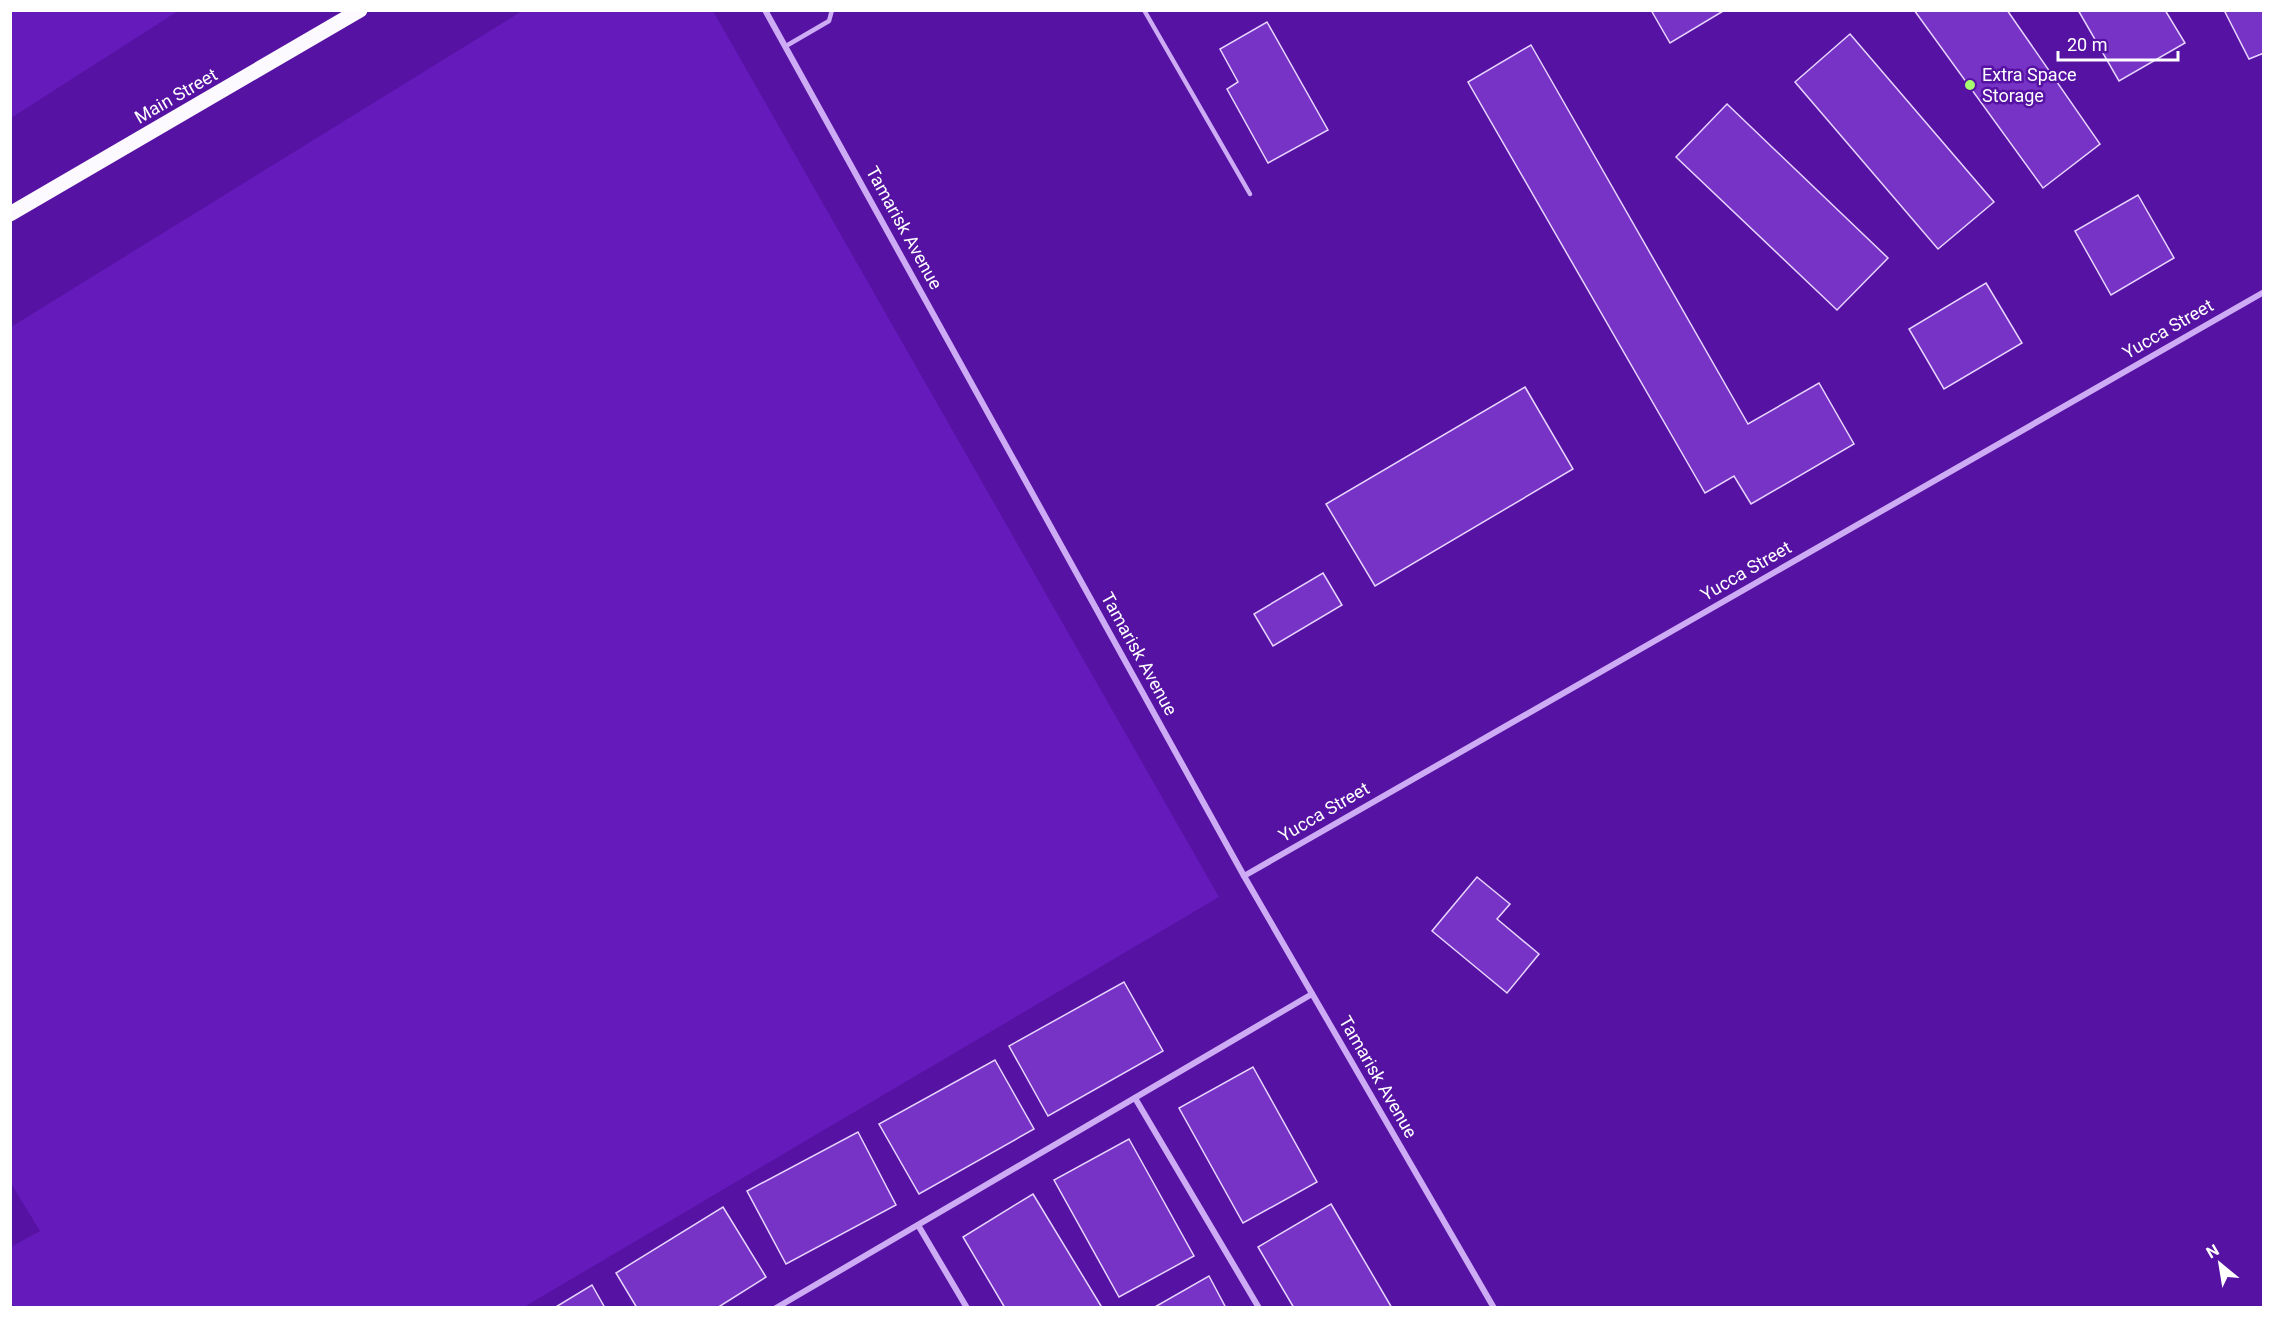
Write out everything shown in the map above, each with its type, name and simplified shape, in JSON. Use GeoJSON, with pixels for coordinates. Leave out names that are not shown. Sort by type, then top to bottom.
{"type":"FeatureCollection","features":[{"type":"Feature","properties":{"kind":"main road","name":"Main Street"},"geometry":{"type":"LineString","coordinates":[[10,214],[360,10]]}},
{"type":"Feature","properties":{"kind":"street","name":"Tamarisk Avenue"},"geometry":{"type":"LineString","coordinates":[[765,10],[1244,876],[1493,1305]]}},
{"type":"Feature","properties":{"kind":"street","name":"Yucca Street"},"geometry":{"type":"LineString","coordinates":[[1244,876],[2264,292]]}},
{"type":"Feature","properties":{"kind":"street"},"geometry":{"type":"LineString","coordinates":[[776,1308],[1312,994]]}},
{"type":"Feature","properties":{"kind":"street"},"geometry":{"type":"LineString","coordinates":[[1135,1098],[1259,1308]]}},
{"type":"Feature","properties":{"kind":"street"},"geometry":{"type":"LineString","coordinates":[[918,1225],[967,1308]]}},
{"type":"Feature","properties":{"kind":"street"},"geometry":{"type":"LineString","coordinates":[[1483,1308],[1493,1305]]}},
{"type":"Feature","properties":{"kind":"lane"},"geometry":{"type":"LineString","coordinates":[[786,46],[829,21],[832,10]]}},
{"type":"Feature","properties":{"kind":"lane"},"geometry":{"type":"LineString","coordinates":[[1144,10],[1250,194]]}},
{"type":"Feature","properties":{"kind":"shaded area"},"geometry":{"type":"Polygon","coordinates":[[[11,10],[178,10],[178,11],[11,118],[11,10]]]}},
{"type":"Feature","properties":{"kind":"shaded area"},"geometry":{"type":"Polygon","coordinates":[[[522,11],[713,11],[1219,897],[524,1307],[11,1307],[11,1247],[40,1231],[10,1182],[11,327],[522,11]]]}},
{"type":"Feature","properties":{"kind":"building"},"geometry":{"type":"Polygon","coordinates":[[[1651,10],[1725,10],[1670,43],[1651,10]]]}},
{"type":"Feature","properties":{"kind":"building"},"geometry":{"type":"Polygon","coordinates":[[[1914,10],[2007,10],[2100,144],[2043,188],[1914,10]]]}},
{"type":"Feature","properties":{"kind":"building"},"geometry":{"type":"Polygon","coordinates":[[[2078,10],[2165,10],[2185,43],[2119,81],[2078,10]]]}},
{"type":"Feature","properties":{"kind":"building"},"geometry":{"type":"Polygon","coordinates":[[[2224,10],[2264,10],[2264,53],[2249,59],[2224,10]]]}},
{"type":"Feature","properties":{"kind":"building"},"geometry":{"type":"Polygon","coordinates":[[[1267,22],[1328,130],[1268,163],[1227,89],[1238,82],[1220,49],[1267,22]]]}},
{"type":"Feature","properties":{"kind":"building"},"geometry":{"type":"Polygon","coordinates":[[[1850,34],[1994,202],[1938,249],[1795,82],[1850,34]]]}},
{"type":"Feature","properties":{"kind":"building"},"geometry":{"type":"Polygon","coordinates":[[[1531,45],[1748,424],[1819,383],[1854,444],[1751,504],[1734,476],[1705,493],[1468,82],[1531,45]]]}},
{"type":"Feature","properties":{"kind":"building"},"geometry":{"type":"Polygon","coordinates":[[[1727,104],[1888,258],[1837,310],[1676,157],[1727,104]]]}},
{"type":"Feature","properties":{"kind":"building"},"geometry":{"type":"Polygon","coordinates":[[[2138,195],[2174,258],[2111,295],[2075,231],[2138,195]]]}},
{"type":"Feature","properties":{"kind":"building"},"geometry":{"type":"Polygon","coordinates":[[[1986,283],[2022,343],[1944,389],[1909,329],[1986,283]]]}},
{"type":"Feature","properties":{"kind":"building"},"geometry":{"type":"Polygon","coordinates":[[[1525,387],[1573,469],[1375,586],[1326,504],[1525,387]]]}},
{"type":"Feature","properties":{"kind":"building"},"geometry":{"type":"Polygon","coordinates":[[[1323,573],[1342,605],[1273,646],[1254,614],[1323,573]]]}},
{"type":"Feature","properties":{"kind":"building"},"geometry":{"type":"Polygon","coordinates":[[[1477,877],[1510,904],[1497,919],[1539,954],[1507,993],[1432,931],[1477,877]]]}},
{"type":"Feature","properties":{"kind":"building"},"geometry":{"type":"Polygon","coordinates":[[[1124,982],[1163,1051],[1048,1116],[1009,1046],[1124,982]]]}},
{"type":"Feature","properties":{"kind":"building"},"geometry":{"type":"Polygon","coordinates":[[[995,1060],[1034,1129],[919,1194],[879,1124],[995,1060]]]}},
{"type":"Feature","properties":{"kind":"building"},"geometry":{"type":"Polygon","coordinates":[[[1253,1067],[1317,1182],[1243,1223],[1179,1108],[1253,1067]]]}},
{"type":"Feature","properties":{"kind":"building"},"geometry":{"type":"Polygon","coordinates":[[[858,1132],[896,1205],[786,1264],[747,1191],[858,1132]]]}},
{"type":"Feature","properties":{"kind":"building"},"geometry":{"type":"Polygon","coordinates":[[[1129,1139],[1194,1256],[1119,1297],[1054,1180],[1129,1139]]]}},
{"type":"Feature","properties":{"kind":"building"},"geometry":{"type":"Polygon","coordinates":[[[1033,1194],[1101,1306],[1099,1308],[1005,1308],[963,1237],[1033,1194]]]}},
{"type":"Feature","properties":{"kind":"building"},"geometry":{"type":"Polygon","coordinates":[[[1331,1204],[1392,1308],[1294,1308],[1258,1247],[1331,1204]]]}},
{"type":"Feature","properties":{"kind":"building"},"geometry":{"type":"Polygon","coordinates":[[[723,1207],[766,1277],[717,1308],[637,1308],[616,1273],[723,1207]]]}},
{"type":"Feature","properties":{"kind":"building"},"geometry":{"type":"Polygon","coordinates":[[[1209,1276],[1226,1308],[1153,1308],[1209,1276]]]}},
{"type":"Feature","properties":{"kind":"building"},"geometry":{"type":"Polygon","coordinates":[[[592,1285],[605,1308],[554,1308],[592,1285]]]}},
{"type":"Feature","properties":{"kind":"place","name":"Extra Space Storage"},"geometry":{"type":"Point","coordinates":[1970,85]}}]}
